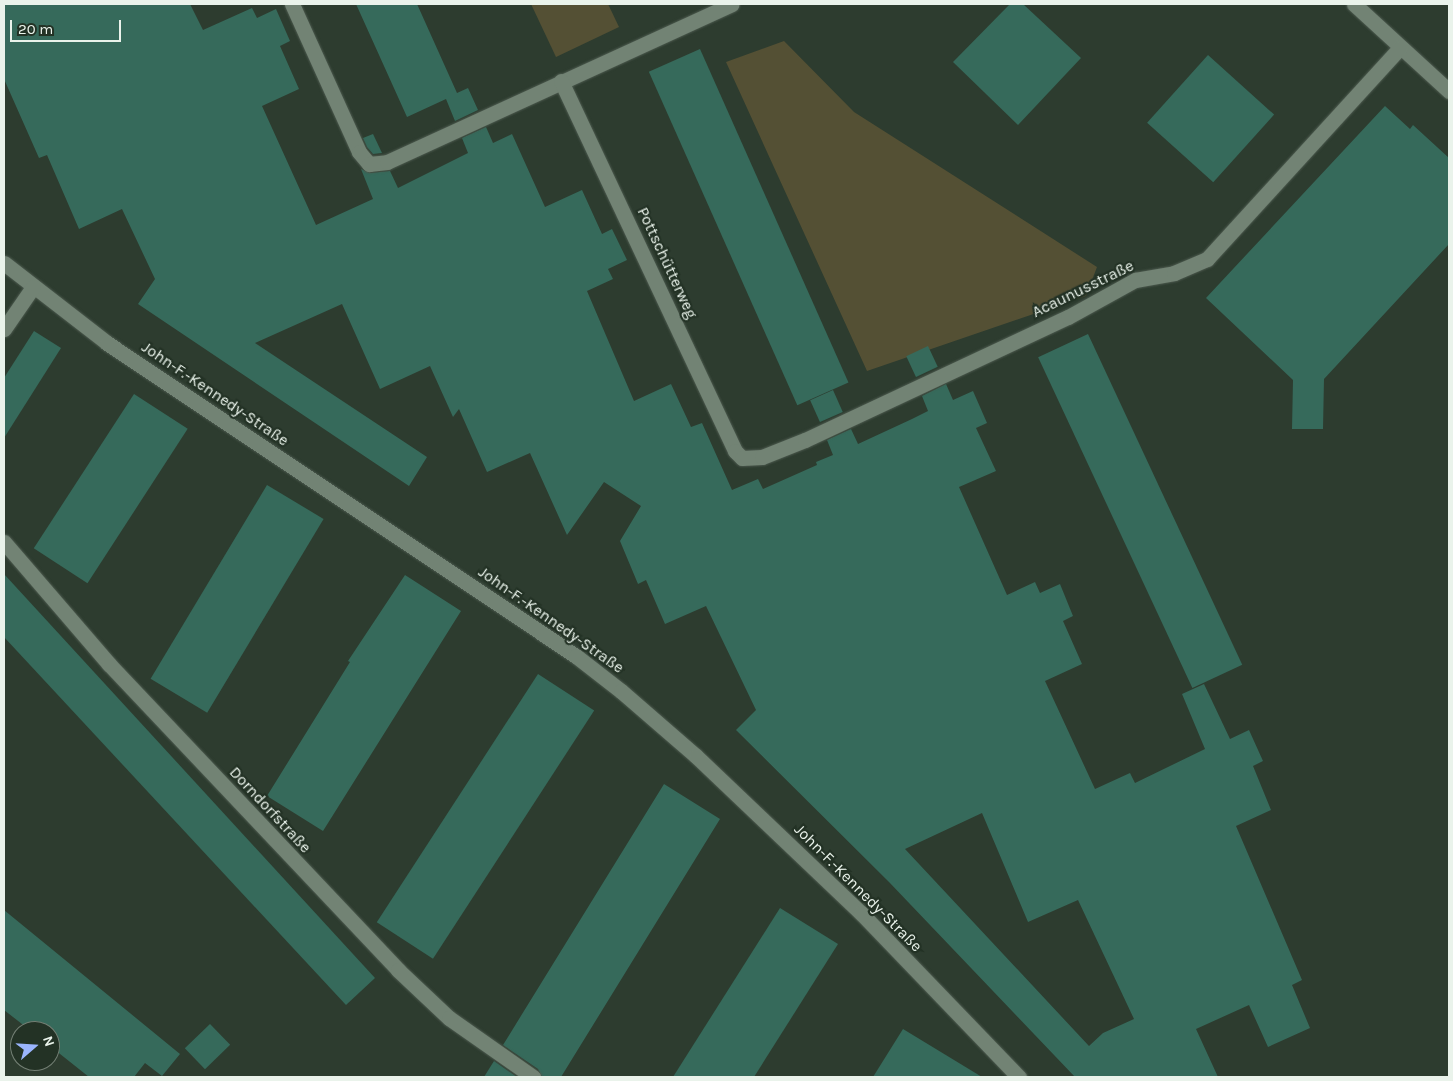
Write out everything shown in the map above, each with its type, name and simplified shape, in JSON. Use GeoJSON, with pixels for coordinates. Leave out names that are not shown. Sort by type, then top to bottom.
{"type":"FeatureCollection","features":[{"type":"Feature","properties":{"kind":"street"},"geometry":{"type":"LineString","coordinates":[[292,4],[359,152],[370,164],[387,162],[732,4]]}},
{"type":"Feature","properties":{"kind":"street"},"geometry":{"type":"LineString","coordinates":[[1354,4],[1449,91]]}},
{"type":"Feature","properties":{"kind":"street","name":"Acaunusstraße"},"geometry":{"type":"LineString","coordinates":[[742,458],[762,457],[805,440],[1068,317],[1135,280],[1174,273],[1207,259],[1400,48]]}},
{"type":"Feature","properties":{"kind":"street","name":"Pottschütterweg"},"geometry":{"type":"LineString","coordinates":[[561,81],[735,451],[742,458]]}},
{"type":"Feature","properties":{"kind":"street","name":"John-F.-Kennedy-Straße"},"geometry":{"type":"LineString","coordinates":[[4,263],[32,288],[107,343],[576,656],[621,691],[696,756],[861,913],[1019,1077]]}},
{"type":"Feature","properties":{"kind":"street"},"geometry":{"type":"LineString","coordinates":[[4,329],[32,288]]}},
{"type":"Feature","properties":{"kind":"street","name":"Dorndorfstraße"},"geometry":{"type":"LineString","coordinates":[[4,542],[109,664],[398,970],[449,1018],[533,1077]]}},
{"type":"Feature","properties":{"kind":"shaded area"},"geometry":{"type":"Polygon","coordinates":[[[531,4],[608,4],[619,27],[556,57],[531,4]]]}},
{"type":"Feature","properties":{"kind":"shaded area"},"geometry":{"type":"Polygon","coordinates":[[[784,41],[854,112],[1097,267],[1086,296],[867,371],[726,62],[784,41]]]}},
{"type":"Feature","properties":{"kind":"building"},"geometry":{"type":"Polygon","coordinates":[[[4,4],[190,4],[203,30],[252,8],[257,18],[276,9],[290,41],[280,46],[299,89],[262,106],[316,225],[373,199],[361,169],[370,173],[390,171],[398,188],[468,153],[462,138],[486,127],[493,143],[512,134],[545,207],[582,190],[602,234],[612,229],[627,260],[608,269],[613,279],[587,291],[634,401],[671,384],[691,427],[702,423],[732,490],[758,479],[763,489],[817,465],[816,462],[833,455],[827,440],[851,429],[858,444],[912,419],[928,411],[922,396],[946,384],[953,400],[973,391],[987,423],[976,428],[996,471],[959,487],[1007,595],[1035,582],[1040,593],[1060,584],[1073,616],[1063,621],[1082,664],[1045,681],[1095,789],[1130,773],[1135,783],[1205,749],[1182,694],[1204,684],[1230,739],[1249,730],[1263,761],[1253,766],[1271,810],[1236,826],[1302,980],[1292,985],[1310,1028],[1268,1047],[1249,1005],[1196,1029],[1218,1077],[1075,1077],[889,882],[736,730],[756,710],[706,606],[665,624],[646,580],[638,584],[620,541],[641,506],[604,482],[567,535],[530,453],[487,472],[459,409],[453,417],[430,366],[380,389],[342,304],[255,343],[427,457],[409,486],[138,304],[155,279],[122,209],[79,229],[47,155],[39,158],[4,79],[4,4]],[[982,813],[905,849],[1089,1046],[1103,1033],[1134,1019],[1078,900],[1028,922],[982,813]]]}},
{"type":"Feature","properties":{"kind":"building"},"geometry":{"type":"Polygon","coordinates":[[[356,4],[417,4],[457,93],[468,88],[478,110],[455,121],[446,99],[407,117],[356,4]]]}},
{"type":"Feature","properties":{"kind":"building"},"geometry":{"type":"Polygon","coordinates":[[[1010,4],[1023,4],[1081,58],[1018,125],[953,62],[1010,4]]]}},
{"type":"Feature","properties":{"kind":"building"},"geometry":{"type":"Polygon","coordinates":[[[700,49],[848,382],[797,405],[649,72],[700,49]]]}},
{"type":"Feature","properties":{"kind":"building"},"geometry":{"type":"Polygon","coordinates":[[[1208,55],[1274,115],[1213,182],[1147,123],[1208,55]]]}},
{"type":"Feature","properties":{"kind":"building"},"geometry":{"type":"Polygon","coordinates":[[[1385,106],[1410,129],[1413,125],[1449,158],[1449,244],[1324,379],[1323,429],[1292,429],[1293,380],[1206,298],[1385,106]]]}},
{"type":"Feature","properties":{"kind":"building"},"geometry":{"type":"Polygon","coordinates":[[[373,134],[382,153],[373,154],[367,147],[363,138],[373,134]]]}},
{"type":"Feature","properties":{"kind":"building"},"geometry":{"type":"Polygon","coordinates":[[[34,331],[61,348],[4,438],[4,378],[34,331]]]}},
{"type":"Feature","properties":{"kind":"building"},"geometry":{"type":"Polygon","coordinates":[[[1088,334],[1242,665],[1192,688],[1038,357],[1088,334]]]}},
{"type":"Feature","properties":{"kind":"building"},"geometry":{"type":"Polygon","coordinates":[[[928,346],[938,367],[916,377],[906,356],[928,346]]]}},
{"type":"Feature","properties":{"kind":"building"},"geometry":{"type":"Polygon","coordinates":[[[833,390],[843,412],[820,422],[810,400],[833,390]]]}},
{"type":"Feature","properties":{"kind":"building"},"geometry":{"type":"Polygon","coordinates":[[[134,394],[188,429],[87,583],[34,548],[134,394]]]}},
{"type":"Feature","properties":{"kind":"building"},"geometry":{"type":"Polygon","coordinates":[[[267,485],[324,519],[207,713],[151,679],[267,485]]]}},
{"type":"Feature","properties":{"kind":"building"},"geometry":{"type":"Polygon","coordinates":[[[4,574],[375,978],[346,1005],[4,637],[4,574]]]}},
{"type":"Feature","properties":{"kind":"building"},"geometry":{"type":"Polygon","coordinates":[[[405,575],[461,611],[323,831],[267,796],[350,662],[348,661],[405,575]]]}},
{"type":"Feature","properties":{"kind":"building"},"geometry":{"type":"Polygon","coordinates":[[[538,674],[594,710],[433,959],[377,922],[538,674]]]}},
{"type":"Feature","properties":{"kind":"building"},"geometry":{"type":"Polygon","coordinates":[[[664,784],[720,819],[561,1077],[542,1077],[538,1069],[503,1045],[664,784]]]}},
{"type":"Feature","properties":{"kind":"building"},"geometry":{"type":"Polygon","coordinates":[[[780,908],[838,944],[754,1077],[673,1077],[780,908]]]}},
{"type":"Feature","properties":{"kind":"building"},"geometry":{"type":"Polygon","coordinates":[[[4,910],[180,1054],[162,1076],[145,1063],[134,1077],[89,1077],[60,1054],[60,1021],[18,1021],[4,1010],[4,910]]]}},
{"type":"Feature","properties":{"kind":"building"},"geometry":{"type":"Polygon","coordinates":[[[210,1024],[230,1045],[205,1069],[185,1048],[210,1024]]]}},
{"type":"Feature","properties":{"kind":"building"},"geometry":{"type":"Polygon","coordinates":[[[903,1029],[982,1077],[873,1077],[903,1029]]]}},
{"type":"Feature","properties":{"kind":"building"},"geometry":{"type":"Polygon","coordinates":[[[494,1061],[517,1077],[484,1077],[494,1061]]]}}]}
